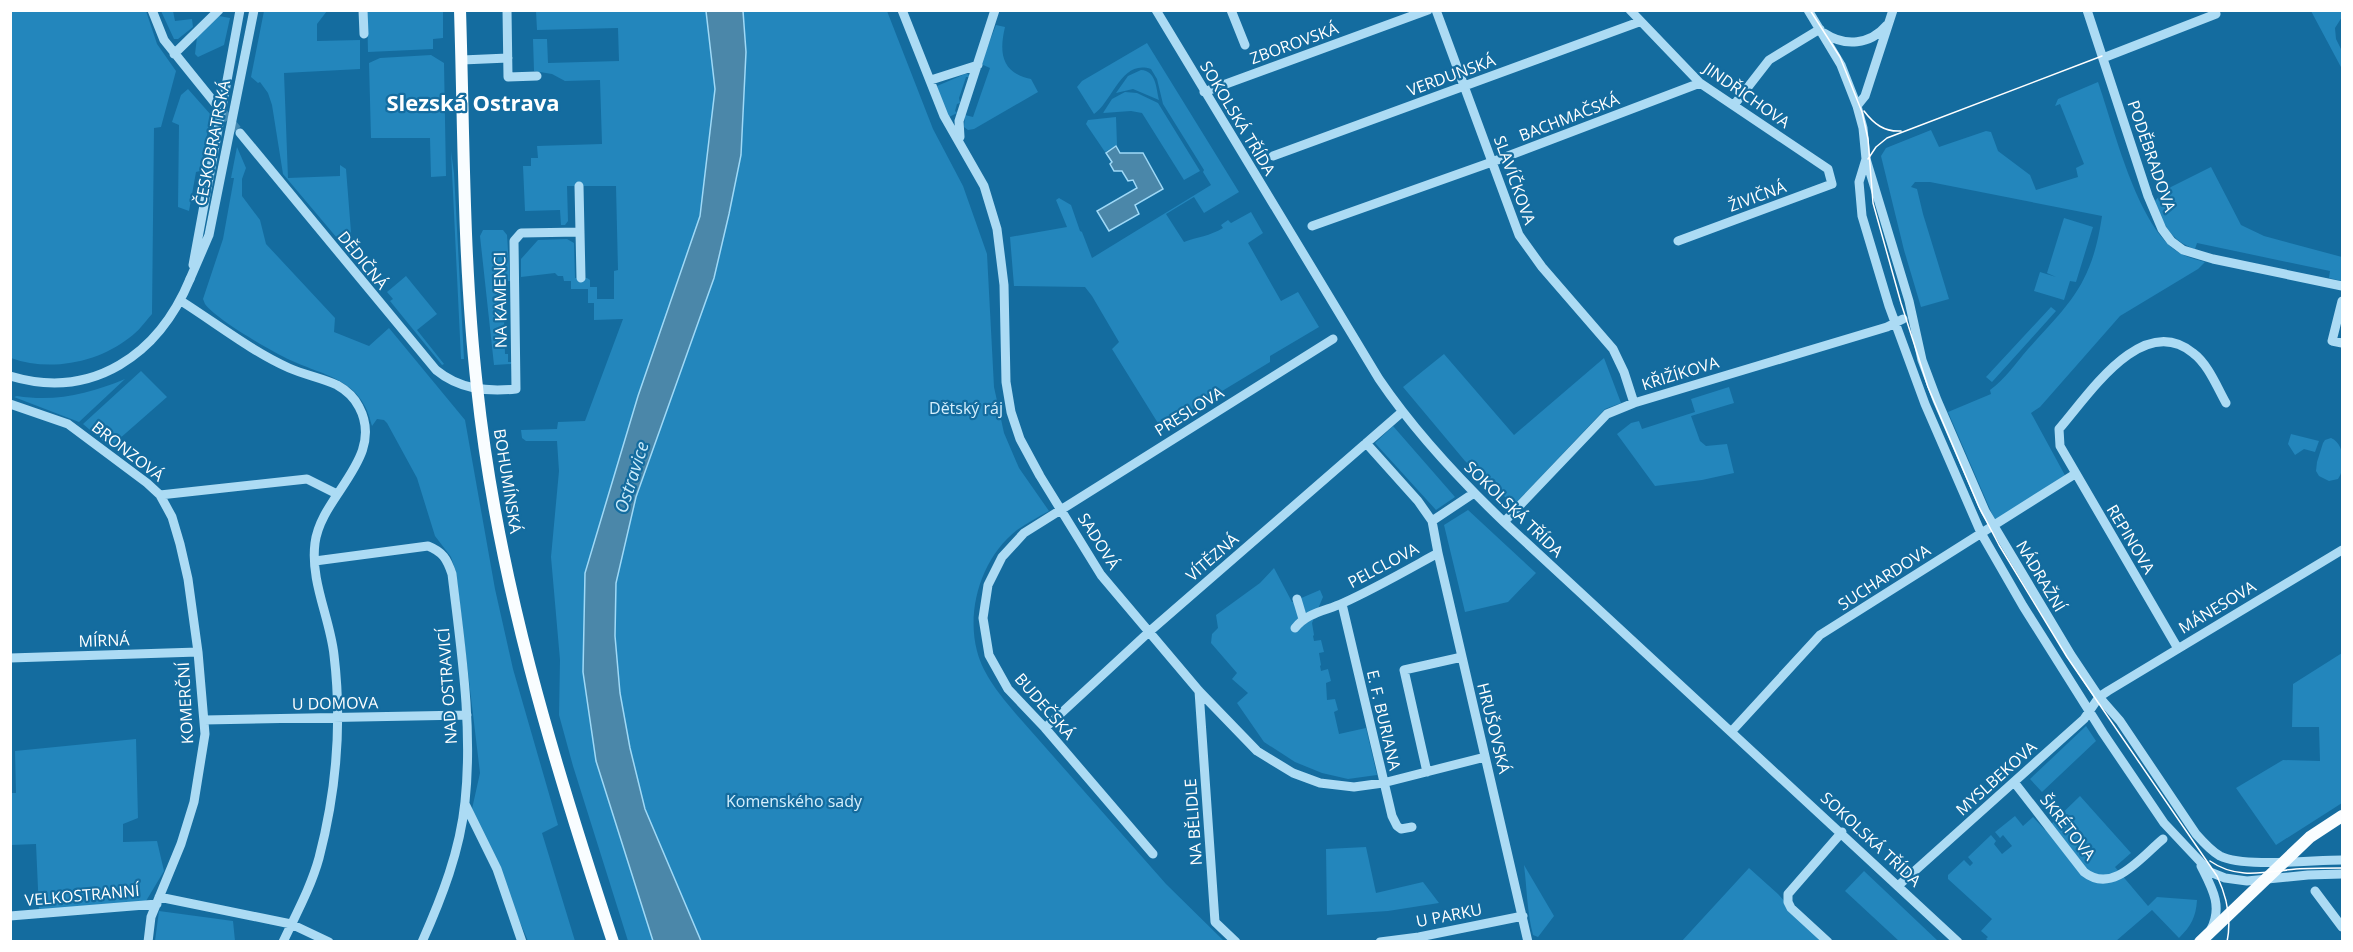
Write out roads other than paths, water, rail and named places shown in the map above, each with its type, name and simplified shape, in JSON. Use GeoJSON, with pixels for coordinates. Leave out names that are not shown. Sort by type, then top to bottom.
{"type":"FeatureCollection","features":[{"type":"Feature","properties":{"kind":"main road","name":"BOHUMÍNSKÁ"},"geometry":{"type":"LineString","coordinates":[[460,10],[468,280],[477,389],[497,527],[531,679],[580,843],[613,942]]}},
{"type":"Feature","properties":{"kind":"main road"},"geometry":{"type":"LineString","coordinates":[[2204,939],[2310,837],[2343,816]]}},
{"type":"Feature","properties":{"kind":"street"},"geometry":{"type":"LineString","coordinates":[[152,10],[160,35],[214,102]]}},
{"type":"Feature","properties":{"kind":"street"},"geometry":{"type":"LineString","coordinates":[[174,54],[219,10]]}},
{"type":"Feature","properties":{"kind":"street","name":"ČESKOBRATRSKÁ"},"geometry":{"type":"LineString","coordinates":[[190,279],[198,225],[240,10]]}},
{"type":"Feature","properties":{"kind":"street","name":"ČESKOBRATRSKÁ"},"geometry":{"type":"LineString","coordinates":[[10,376],[57,382],[82,379],[109,370],[136,355],[152,341],[181,301],[209,235],[254,10]]}},
{"type":"Feature","properties":{"kind":"street"},"geometry":{"type":"LineString","coordinates":[[363,10],[364,34]]}},
{"type":"Feature","properties":{"kind":"street"},"geometry":{"type":"LineString","coordinates":[[507,10],[508,76],[537,76]]}},
{"type":"Feature","properties":{"kind":"street","name":"SADOVÁ"},"geometry":{"type":"LineString","coordinates":[[902,10],[944,116],[960,140],[984,186],[998,229],[1004,285],[1006,382],[1011,412],[1020,439],[1101,575],[1199,691],[1257,751],[1293,773],[1337,786],[1354,787],[1383,783],[1485,757]]}},
{"type":"Feature","properties":{"kind":"street"},"geometry":{"type":"LineString","coordinates":[[960,140],[958,121],[995,10]]}},
{"type":"Feature","properties":{"kind":"street","name":"SOKOLSKÁ TŘÍDA"},"geometry":{"type":"LineString","coordinates":[[1156,10],[1344,324],[1402,412],[1435,453],[1504,522],[1842,832],[1958,942]]}},
{"type":"Feature","properties":{"kind":"street"},"geometry":{"type":"LineString","coordinates":[[1231,10],[1245,45]]}},
{"type":"Feature","properties":{"kind":"street","name":"ZBOROVSKÁ"},"geometry":{"type":"LineString","coordinates":[[1204,92],[1428,10]]}},
{"type":"Feature","properties":{"kind":"street","name":"SLAVÍČKOVA"},"geometry":{"type":"LineString","coordinates":[[1436,10],[1519,235],[1542,267],[1613,349],[1624,372],[1634,403]]}},
{"type":"Feature","properties":{"kind":"street","name":"JINDŘICHOVA"},"geometry":{"type":"LineString","coordinates":[[1630,10],[1639,22],[1700,83],[1828,170]]}},
{"type":"Feature","properties":{"kind":"street","name":"NÁDRAŽNÍ"},"geometry":{"type":"LineString","coordinates":[[1808,10],[1841,65],[1857,106],[1863,128],[1866,159],[1909,301],[1922,360],[1947,423],[1992,525],[2099,697],[2120,721],[2196,834],[2211,850],[2222,857],[2238,861],[2343,860]]}},
{"type":"Feature","properties":{"kind":"street"},"geometry":{"type":"LineString","coordinates":[[1857,106],[1865,96],[1893,10]]}},
{"type":"Feature","properties":{"kind":"street","name":"PODĚBRADOVA"},"geometry":{"type":"LineString","coordinates":[[2086,10],[2148,196],[2162,229],[2171,242],[2183,250],[2213,259],[2343,286]]}},
{"type":"Feature","properties":{"kind":"street"},"geometry":{"type":"LineString","coordinates":[[2103,58],[2216,14]]}},
{"type":"Feature","properties":{"kind":"street"},"geometry":{"type":"LineString","coordinates":[[1734,105],[1769,60],[1820,29],[1835,40],[1855,42],[1875,36],[1890,21]]}},
{"type":"Feature","properties":{"kind":"street","name":"VERDUNSKÁ"},"geometry":{"type":"LineString","coordinates":[[1273,156],[1639,22]]}},
{"type":"Feature","properties":{"kind":"street"},"geometry":{"type":"LineString","coordinates":[[462,60],[508,58]]}},
{"type":"Feature","properties":{"kind":"street"},"geometry":{"type":"LineString","coordinates":[[931,80],[978,65]]}},
{"type":"Feature","properties":{"kind":"street","name":"BACHMAČSKÁ"},"geometry":{"type":"LineString","coordinates":[[1312,226],[1492,162],[1700,83]]}},
{"type":"Feature","properties":{"kind":"street","name":"DĚDIČNÁ"},"geometry":{"type":"LineString","coordinates":[[240,133],[436,370],[454,383],[477,389]]}},
{"type":"Feature","properties":{"kind":"street","name":"NÁDRAŽNÍ"},"geometry":{"type":"LineString","coordinates":[[1866,159],[1859,182],[1860,207],[1925,405],[1981,533],[2089,712],[2164,823],[2210,872],[2225,878],[2265,880],[2343,874]]}},
{"type":"Feature","properties":{"kind":"street","name":"ŽIVIČNÁ"},"geometry":{"type":"LineString","coordinates":[[1678,241],[1832,184],[1828,170]]}},
{"type":"Feature","properties":{"kind":"street"},"geometry":{"type":"LineString","coordinates":[[579,186],[581,278]]}},
{"type":"Feature","properties":{"kind":"street","name":"NA KAMENCI"},"geometry":{"type":"LineString","coordinates":[[477,389],[516,390],[514,241],[521,233],[580,232]]}},
{"type":"Feature","properties":{"kind":"street"},"geometry":{"type":"LineString","coordinates":[[181,301],[289,368],[337,385],[351,395],[360,408],[364,422],[364,447],[360,459],[337,494],[317,533],[315,561],[334,653],[338,718],[331,795],[318,859],[305,896],[283,942]]}},
{"type":"Feature","properties":{"kind":"street"},"geometry":{"type":"LineString","coordinates":[[2343,301],[2332,341],[2343,343]]}},
{"type":"Feature","properties":{"kind":"street","name":"KŘIŽÍKOVA"},"geometry":{"type":"LineString","coordinates":[[1504,522],[1607,414],[1634,403],[1899,321]]}},
{"type":"Feature","properties":{"kind":"street","name":"PRESLOVA"},"geometry":{"type":"LineString","coordinates":[[1062,509],[1333,339]]}},
{"type":"Feature","properties":{"kind":"street","name":"REPINOVA"},"geometry":{"type":"LineString","coordinates":[[2177,647],[2075,474],[2060,446],[2060,429],[2118,361],[2133,349],[2157,342],[2176,344],[2193,353],[2209,372],[2226,403]]}},
{"type":"Feature","properties":{"kind":"street","name":"BRONZOVÁ"},"geometry":{"type":"LineString","coordinates":[[10,404],[68,424],[160,495],[307,479],[337,494]]}},
{"type":"Feature","properties":{"kind":"street","name":"VÍTĚZNÁ"},"geometry":{"type":"LineString","coordinates":[[1045,728],[1150,631],[1402,412]]}},
{"type":"Feature","properties":{"kind":"street"},"geometry":{"type":"LineString","coordinates":[[1366,443],[1418,501],[1432,521],[1474,493]]}},
{"type":"Feature","properties":{"kind":"street","name":"SUCHARDOVA"},"geometry":{"type":"LineString","coordinates":[[1731,732],[1820,635],[2075,474]]}},
{"type":"Feature","properties":{"kind":"street","name":"KOMERČNÍ"},"geometry":{"type":"LineString","coordinates":[[148,942],[151,917],[181,844],[194,802],[205,734],[198,652],[188,579],[172,517],[160,495]]}},
{"type":"Feature","properties":{"kind":"street","name":"BUDEČSKÁ"},"geometry":{"type":"LineString","coordinates":[[1062,509],[1024,533],[1002,557],[988,585],[984,608],[989,656],[1008,689],[1045,728],[1153,854]]}},
{"type":"Feature","properties":{"kind":"street","name":"HRUŠOVSKÁ"},"geometry":{"type":"LineString","coordinates":[[1432,521],[1528,942]]}},
{"type":"Feature","properties":{"kind":"street","name":"NAD OSTRAVICÍ"},"geometry":{"type":"LineString","coordinates":[[315,561],[428,546],[440,550],[447,559],[452,574],[467,715],[465,804],[447,883],[422,942]]}},
{"type":"Feature","properties":{"kind":"street","name":"MÁNESOVA"},"geometry":{"type":"LineString","coordinates":[[2108,691],[2177,647],[2343,549]]}},
{"type":"Feature","properties":{"kind":"street","name":"PELCLOVA"},"geometry":{"type":"LineString","coordinates":[[1342,604],[1438,554]]}},
{"type":"Feature","properties":{"kind":"street"},"geometry":{"type":"LineString","coordinates":[[1297,598],[1303,619]]}},
{"type":"Feature","properties":{"kind":"street"},"geometry":{"type":"LineString","coordinates":[[1296,628],[1303,619],[1342,604]]}},
{"type":"Feature","properties":{"kind":"street","name":"E. F. BURIANA"},"geometry":{"type":"LineString","coordinates":[[1342,604],[1392,816],[1401,829],[1412,827]]}},
{"type":"Feature","properties":{"kind":"street","name":"MÍRNÁ"},"geometry":{"type":"LineString","coordinates":[[10,658],[198,652]]}},
{"type":"Feature","properties":{"kind":"street"},"geometry":{"type":"LineString","coordinates":[[1427,772],[1404,670],[1462,657]]}},
{"type":"Feature","properties":{"kind":"street","name":"NA BĚLIDLE"},"geometry":{"type":"LineString","coordinates":[[1199,691],[1215,922],[1236,942]]}},
{"type":"Feature","properties":{"kind":"street","name":"MYSLBEKOVA"},"geometry":{"type":"LineString","coordinates":[[1899,885],[2084,719],[2099,697],[2108,691]]}},
{"type":"Feature","properties":{"kind":"street","name":"U DOMOVA"},"geometry":{"type":"LineString","coordinates":[[204,720],[467,715]]}},
{"type":"Feature","properties":{"kind":"street","name":"ŠKRÉTOVA"},"geometry":{"type":"LineString","coordinates":[[2014,782],[2084,872],[2094,879],[2104,881],[2116,878],[2163,839]]}},
{"type":"Feature","properties":{"kind":"street"},"geometry":{"type":"LineString","coordinates":[[465,804],[497,869],[522,942]]}},
{"type":"Feature","properties":{"kind":"street"},"geometry":{"type":"LineString","coordinates":[[1828,942],[1791,908],[1788,894],[1842,832]]}},
{"type":"Feature","properties":{"kind":"street","name":"NÁDRAŽNÍ"},"geometry":{"type":"LineString","coordinates":[[2199,861],[2213,890],[2217,906],[2216,920],[2204,939]]}},
{"type":"Feature","properties":{"kind":"street"},"geometry":{"type":"LineString","coordinates":[[2315,891],[2343,927]]}},
{"type":"Feature","properties":{"kind":"street","name":"VELKOSTRANNÍ"},"geometry":{"type":"LineString","coordinates":[[10,916],[158,901],[291,924],[329,942]]}},
{"type":"Feature","properties":{"kind":"street","name":"U PARKU"},"geometry":{"type":"LineString","coordinates":[[1380,942],[1419,937],[1523,916]]}},
{"type":"Feature","properties":{"kind":"water","name":"Ostravice"},"geometry":{"type":"Polygon","coordinates":[[[706,11],[743,11],[746,52],[741,155],[714,278],[636,497],[616,583],[615,636],[620,693],[630,748],[645,809],[701,941],[653,941],[596,761],[583,672],[585,573],[638,396],[700,216],[715,89],[706,11]]]}},
{"type":"Feature","properties":{"kind":"water"},"geometry":{"type":"Polygon","coordinates":[[[1116,146],[1120,153],[1143,153],[1163,189],[1135,205],[1139,214],[1109,231],[1097,211],[1137,188],[1133,180],[1128,181],[1122,171],[1114,171],[1110,164],[1112,162],[1106,153],[1116,146]]]}},
{"type":"Feature","properties":{"kind":"tunnel"},"geometry":{"type":"LineString","coordinates":[[214,102],[240,133]]}},
{"type":"Feature","properties":{"kind":"tram line"},"geometry":{"type":"LineString","coordinates":[[1810,10],[1840,57],[1862,112],[1868,139],[1873,203],[1901,303],[1928,387],[1979,507],[1999,545],[2067,657],[2217,876],[2228,908],[2227,942]]}},
{"type":"Feature","properties":{"kind":"tram line"},"geometry":{"type":"LineString","coordinates":[[1868,159],[1876,147],[1887,138],[2102,56]]}},
{"type":"Feature","properties":{"kind":"tram line"},"geometry":{"type":"LineString","coordinates":[[1864,111],[1880,126],[1889,130],[1901,131]]}},
{"type":"Feature","properties":{"kind":"tram line"},"geometry":{"type":"LineString","coordinates":[[2210,861],[2230,871],[2241,873],[2342,868]]}},
{"type":"Feature","properties":{"kind":"district","name":"Slezská Ostrava"},"geometry":{"type":"Point","coordinates":[473,102]}},
{"type":"Feature","properties":{"kind":"park label","name":"Dětský ráj"},"geometry":{"type":"Point","coordinates":[966,408]}},
{"type":"Feature","properties":{"kind":"park label","name":"Komenského sady"},"geometry":{"type":"Point","coordinates":[794,801]}}]}
